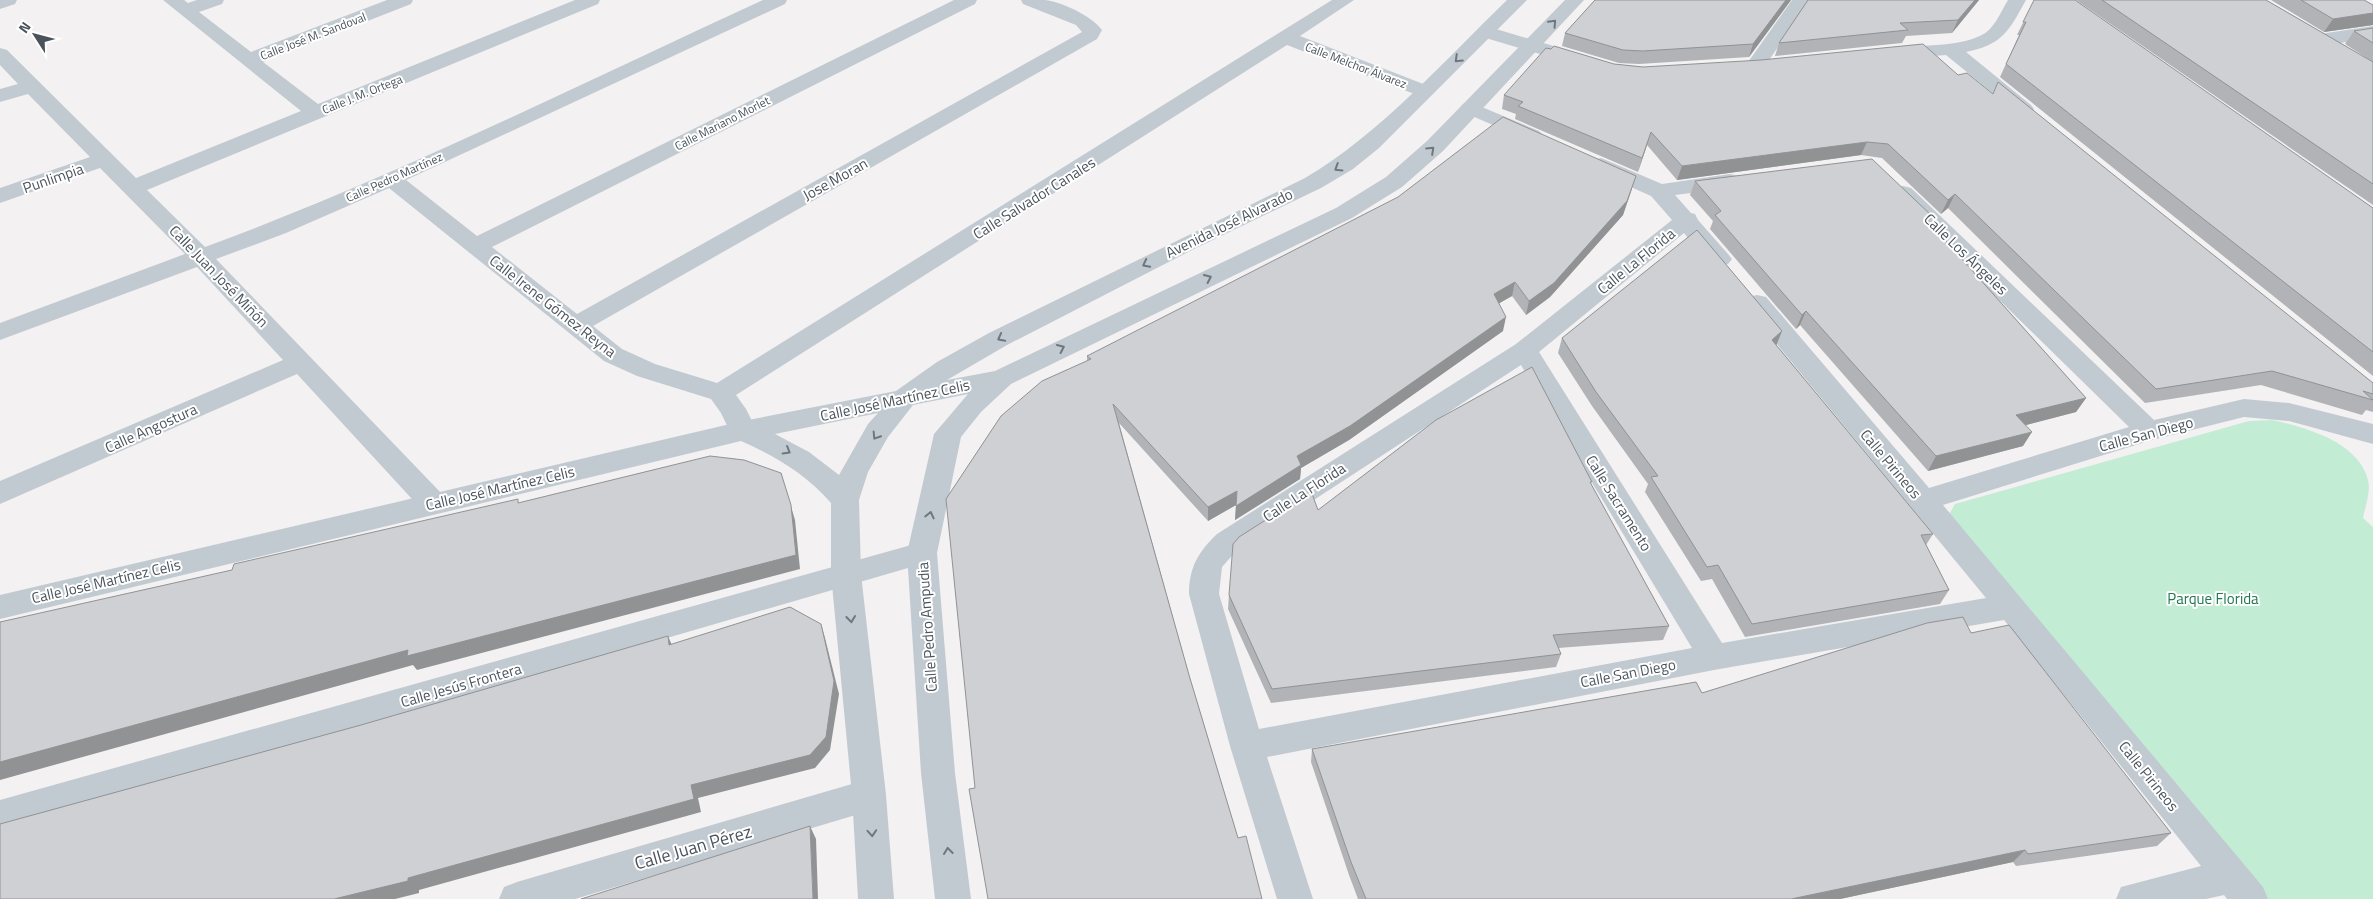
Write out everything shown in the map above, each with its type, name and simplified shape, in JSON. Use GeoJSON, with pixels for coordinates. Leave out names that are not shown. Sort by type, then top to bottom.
{"type":"FeatureCollection","features":[{"type":"Feature","properties":{"kind":"street"},"geometry":{"type":"LineString","coordinates":[[0,3],[8,0]]}},
{"type":"Feature","properties":{"kind":"street"},"geometry":{"type":"LineString","coordinates":[[179,5],[215,0]]}},
{"type":"Feature","properties":{"kind":"street","name":"Calle José M. Sandoval"},"geometry":{"type":"LineString","coordinates":[[249,60],[404,0]]}},
{"type":"Feature","properties":{"kind":"street","name":"Calle J. M. Ortega"},"geometry":{"type":"LineString","coordinates":[[134,187],[591,0]]}},
{"type":"Feature","properties":{"kind":"street","name":"Calle Pedro Martínez"},"geometry":{"type":"LineString","coordinates":[[0,332],[278,228],[391,179],[778,0]]}},
{"type":"Feature","properties":{"kind":"street","name":"Calle Mariano Morlet"},"geometry":{"type":"LineString","coordinates":[[477,245],[968,0]]}},
{"type":"Feature","properties":{"kind":"street","name":"Jose Moran"},"geometry":{"type":"LineString","coordinates":[[575,326],[1084,40],[1092,30],[1083,21],[1030,0]]}},
{"type":"Feature","properties":{"kind":"street","name":"Calle Salvador Canales"},"geometry":{"type":"LineString","coordinates":[[720,393],[1345,0]]}},
{"type":"Feature","properties":{"kind":"street","name":"Avenida José Alvarado"},"geometry":{"type":"LineString","coordinates":[[905,397],[946,368],[998,339],[1184,245],[1313,183],[1345,164],[1371,143],[1518,0]]}},
{"type":"Feature","properties":{"kind":"street"},"geometry":{"type":"LineString","coordinates":[[1002,378],[1352,208],[1394,182],[1414,165],[1574,0]]}},
{"type":"Feature","properties":{"kind":"street"},"geometry":{"type":"LineString","coordinates":[[1756,64],[1801,0]]}},
{"type":"Feature","properties":{"kind":"street"},"geometry":{"type":"LineString","coordinates":[[1872,55],[1949,48],[1972,44],[1992,37],[2002,26],[2017,0]]}},
{"type":"Feature","properties":{"kind":"street"},"geometry":{"type":"LineString","coordinates":[[179,5],[316,113]]}},
{"type":"Feature","properties":{"kind":"street"},"geometry":{"type":"LineString","coordinates":[[2304,30],[2343,53]]}},
{"type":"Feature","properties":{"kind":"street"},"geometry":{"type":"LineString","coordinates":[[1486,32],[1600,66]]}},
{"type":"Feature","properties":{"kind":"street"},"geometry":{"type":"LineString","coordinates":[[2320,40],[2373,32]]}},
{"type":"Feature","properties":{"kind":"street","name":"Calle Melchor Álvarez"},"geometry":{"type":"LineString","coordinates":[[1287,38],[1424,91]]}},
{"type":"Feature","properties":{"kind":"street"},"geometry":{"type":"LineString","coordinates":[[1949,48],[2042,123]]}},
{"type":"Feature","properties":{"kind":"street","name":"Calle Juan José Miñón"},"geometry":{"type":"LineString","coordinates":[[0,54],[134,187],[302,362],[433,503]]}},
{"type":"Feature","properties":{"kind":"street"},"geometry":{"type":"LineString","coordinates":[[1736,66],[1785,62]]}},
{"type":"Feature","properties":{"kind":"street"},"geometry":{"type":"LineString","coordinates":[[0,96],[32,86]]}},
{"type":"Feature","properties":{"kind":"street"},"geometry":{"type":"LineString","coordinates":[[1470,108],[1552,143]]}},
{"type":"Feature","properties":{"kind":"street","name":"Calle Pirineos"},"geometry":{"type":"LineString","coordinates":[[1578,155],[1659,191],[1686,219],[2011,606],[2241,888]]}},
{"type":"Feature","properties":{"kind":"street","name":"Punlimpia"},"geometry":{"type":"LineString","coordinates":[[0,196],[105,159]]}},
{"type":"Feature","properties":{"kind":"street"},"geometry":{"type":"LineString","coordinates":[[1659,191],[1755,178]]}},
{"type":"Feature","properties":{"kind":"street","name":"Calle Los Ángeles"},"geometry":{"type":"LineString","coordinates":[[1887,178],[2149,431]]}},
{"type":"Feature","properties":{"kind":"street","name":"Calle Irene Gómez Reyna"},"geometry":{"type":"LineString","coordinates":[[391,179],[477,245],[575,326],[622,359],[646,370],[720,393]]}},
{"type":"Feature","properties":{"kind":"street","name":"Calle La Florida"},"geometry":{"type":"LineString","coordinates":[[1295,899],[1247,746],[1204,594],[1203,573],[1210,558],[1227,542],[1524,350],[1686,219]]}},
{"type":"Feature","properties":{"kind":"street","name":"Calle Sacramento"},"geometry":{"type":"LineString","coordinates":[[1524,350],[1714,657]]}},
{"type":"Feature","properties":{"kind":"street","name":"Calle Angostura"},"geometry":{"type":"LineString","coordinates":[[0,493],[302,362]]}},
{"type":"Feature","properties":{"kind":"street","name":"Calle José Martínez Celis"},"geometry":{"type":"LineString","coordinates":[[0,607],[433,503],[742,432],[1002,378]]}},
{"type":"Feature","properties":{"kind":"street","name":"Calle Pedro Ampudia"},"geometry":{"type":"LineString","coordinates":[[953,899],[938,773],[922,553],[948,434],[972,405],[1002,378]]}},
{"type":"Feature","properties":{"kind":"street"},"geometry":{"type":"LineString","coordinates":[[720,393],[733,409],[742,432],[780,447],[806,462],[826,478],[845,500]]}},
{"type":"Feature","properties":{"kind":"street"},"geometry":{"type":"LineString","coordinates":[[876,899],[869,795],[846,574],[845,500],[854,472],[873,439],[905,397]]}},
{"type":"Feature","properties":{"kind":"street","name":"Calle San Diego"},"geometry":{"type":"LineString","coordinates":[[1922,501],[2149,431],[2244,408],[2289,412],[2373,434]]}},
{"type":"Feature","properties":{"kind":"street","name":"Calle Jesús Frontera"},"geometry":{"type":"LineString","coordinates":[[0,816],[251,746],[922,553]]}},
{"type":"Feature","properties":{"kind":"street","name":"Calle San Diego"},"geometry":{"type":"LineString","coordinates":[[1247,746],[1714,657],[2011,606]]}},
{"type":"Feature","properties":{"kind":"street","name":"Calle Juan Pérez"},"geometry":{"type":"LineString","coordinates":[[517,899],[869,795]]}},
{"type":"Feature","properties":{"kind":"street"},"geometry":{"type":"LineString","coordinates":[[2134,899],[2241,888]]}},
{"type":"Feature","properties":{"kind":"green space","name":"Parque Florida"},"geometry":{"type":"Polygon","coordinates":[[[2272,420],[2315,432],[2342,446],[2363,467],[2369,484],[2363,518],[2373,527],[2373,899],[2256,899],[1947,518],[1955,504],[2249,421],[2272,420]]]}},
{"type":"Feature","properties":{"kind":"building"},"geometry":{"type":"Polygon","coordinates":[[[1595,0],[1786,0],[1753,44],[1643,51],[1623,50],[1565,33],[1595,0]]]}},
{"type":"Feature","properties":{"kind":"building"},"geometry":{"type":"Polygon","coordinates":[[[1808,0],[1975,0],[1958,20],[1900,23],[1908,30],[1779,43],[1808,0]]]}},
{"type":"Feature","properties":{"kind":"building"},"geometry":{"type":"Polygon","coordinates":[[[2034,0],[2075,0],[2373,208],[2373,352],[2006,64],[2034,0]]]}},
{"type":"Feature","properties":{"kind":"building"},"geometry":{"type":"Polygon","coordinates":[[[2102,0],[2266,0],[2373,62],[2373,184],[2102,0]]]}},
{"type":"Feature","properties":{"kind":"building"},"geometry":{"type":"Polygon","coordinates":[[[2301,0],[2364,0],[2373,5],[2373,13],[2333,19],[2301,0]]]}},
{"type":"Feature","properties":{"kind":"building"},"geometry":{"type":"Polygon","coordinates":[[[2373,28],[2373,43],[2354,31],[2373,28]]]}},
{"type":"Feature","properties":{"kind":"building"},"geometry":{"type":"Polygon","coordinates":[[[1923,44],[1958,75],[1967,73],[1993,94],[1998,82],[2373,383],[2373,394],[2363,391],[2373,400],[2272,371],[2156,389],[1955,194],[1948,200],[1888,144],[1867,142],[1682,166],[1651,132],[1642,158],[1518,106],[1523,102],[1504,95],[1546,48],[1551,49],[1554,46],[1614,64],[1643,67],[1761,60],[1923,44]]]}},
{"type":"Feature","properties":{"kind":"building"},"geometry":{"type":"Polygon","coordinates":[[[1503,117],[1636,176],[1627,201],[1554,283],[1529,301],[1515,282],[1494,294],[1506,317],[1350,426],[1297,456],[1301,465],[1236,506],[1237,491],[1208,507],[1113,404],[1189,675],[1238,838],[1246,836],[1262,899],[988,899],[969,789],[975,788],[946,499],[1001,416],[1042,381],[1091,359],[1087,356],[1398,197],[1503,117]]]}},
{"type":"Feature","properties":{"kind":"building"},"geometry":{"type":"Polygon","coordinates":[[[1872,159],[1932,216],[1927,220],[2086,398],[2016,415],[2032,432],[1936,456],[1806,311],[1802,315],[1715,215],[1721,211],[1695,181],[1872,159]]]}},
{"type":"Feature","properties":{"kind":"building"},"geometry":{"type":"Polygon","coordinates":[[[1697,230],[1782,331],[1772,340],[1933,534],[1921,535],[1949,590],[1752,624],[1718,565],[1707,567],[1651,477],[1658,476],[1596,392],[1562,338],[1697,230]]]}},
{"type":"Feature","properties":{"kind":"building"},"geometry":{"type":"Polygon","coordinates":[[[1532,367],[1592,482],[1590,482],[1669,626],[1553,635],[1561,654],[1272,689],[1229,595],[1233,544],[1239,537],[1311,491],[1318,510],[1436,420],[1532,367]]]}},
{"type":"Feature","properties":{"kind":"building"},"geometry":{"type":"Polygon","coordinates":[[[710,456],[744,460],[781,473],[791,505],[796,555],[407,656],[408,650],[0,762],[0,622],[232,570],[234,564],[518,499],[518,503],[710,456]]]}},
{"type":"Feature","properties":{"kind":"building"},"geometry":{"type":"Polygon","coordinates":[[[790,607],[821,624],[834,681],[826,737],[810,755],[691,785],[694,799],[408,878],[408,881],[334,899],[0,899],[0,824],[361,725],[668,636],[669,645],[790,607]]]}},
{"type":"Feature","properties":{"kind":"building"},"geometry":{"type":"Polygon","coordinates":[[[1963,617],[1971,633],[2009,625],[2171,833],[2028,854],[2025,850],[1791,899],[1366,899],[1351,862],[1312,749],[1696,682],[1702,693],[1927,623],[1963,617]]]}},
{"type":"Feature","properties":{"kind":"building"},"geometry":{"type":"Polygon","coordinates":[[[810,826],[813,899],[581,899],[810,826]]]}}]}
